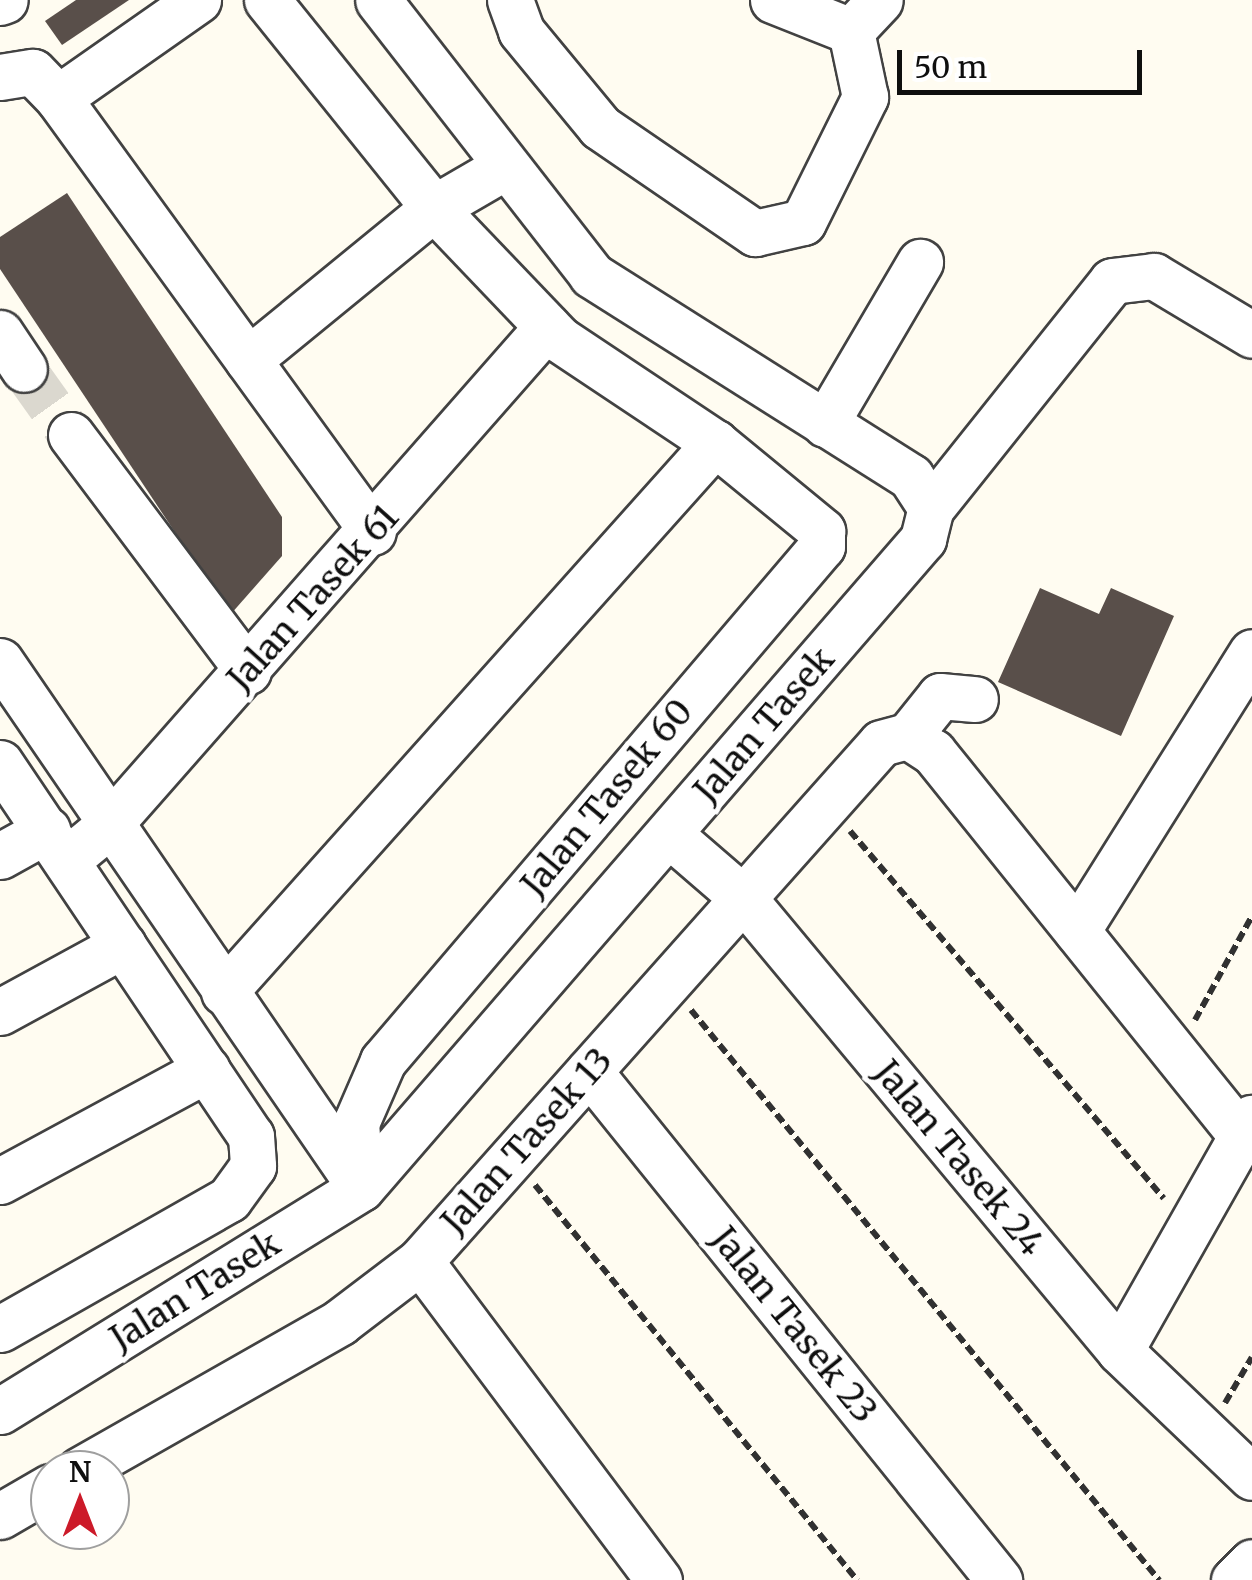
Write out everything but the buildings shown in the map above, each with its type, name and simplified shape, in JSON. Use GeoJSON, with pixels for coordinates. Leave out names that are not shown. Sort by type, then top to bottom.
{"type":"FeatureCollection","features":[{"type":"Feature","properties":{"kind":"street"},"geometry":{"type":"LineString","coordinates":[[58,98],[198,0]]}},
{"type":"Feature","properties":{"kind":"street"},"geometry":{"type":"LineString","coordinates":[[224,992],[715,443],[548,327],[434,208],[267,0]]}},
{"type":"Feature","properties":{"kind":"street"},"geometry":{"type":"LineString","coordinates":[[378,0],[501,169],[592,275],[911,478],[931,508]]}},
{"type":"Feature","properties":{"kind":"street"},"geometry":{"type":"LineString","coordinates":[[510,0],[521,30],[600,127],[755,233],[803,222],[865,98],[866,15],[773,0]]}},
{"type":"Feature","properties":{"kind":"street"},"geometry":{"type":"LineString","coordinates":[[0,77],[33,72],[58,98],[373,532]]}},
{"type":"Feature","properties":{"kind":"street"},"geometry":{"type":"LineString","coordinates":[[434,208],[453,135],[450,97]]}},
{"type":"Feature","properties":{"kind":"street"},"geometry":{"type":"LineString","coordinates":[[248,360],[434,208],[501,169]]}},
{"type":"Feature","properties":{"kind":"street"},"geometry":{"type":"LineString","coordinates":[[434,208],[481,202],[542,218]]}},
{"type":"Feature","properties":{"kind":"street"},"geometry":{"type":"LineString","coordinates":[[825,424],[920,262]]}},
{"type":"Feature","properties":{"kind":"street","name":"Jalan Tasek"},"geometry":{"type":"LineString","coordinates":[[0,1411],[361,1188],[923,539],[931,508],[1112,281],[1154,276],[1252,335]]}},
{"type":"Feature","properties":{"kind":"street","name":"Jalan Tasek 61"},"geometry":{"type":"LineString","coordinates":[[0,856],[58,845],[108,826],[373,532],[548,327]]}},
{"type":"Feature","properties":{"kind":"street"},"geometry":{"type":"LineString","coordinates":[[71,435],[248,671]]}},
{"type":"Feature","properties":{"kind":"street","name":"Jalan Tasek 60"},"geometry":{"type":"LineString","coordinates":[[383,1061],[822,546],[822,531],[715,443]]}},
{"type":"Feature","properties":{"kind":"street"},"geometry":{"type":"LineString","coordinates":[[1078,931],[1252,652]]}},
{"type":"Feature","properties":{"kind":"street"},"geometry":{"type":"LineString","coordinates":[[0,661],[108,826],[361,1188]]}},
{"type":"Feature","properties":{"kind":"street"},"geometry":{"type":"LineString","coordinates":[[975,699],[940,696],[908,736],[933,752],[1177,1054],[1247,1127],[1120,1351]]}},
{"type":"Feature","properties":{"kind":"street","name":"Jalan Tasek 13"},"geometry":{"type":"LineString","coordinates":[[115,1450],[340,1322],[420,1261],[880,743],[908,736]]}},
{"type":"Feature","properties":{"kind":"street"},"geometry":{"type":"LineString","coordinates":[[0,763],[251,1136],[253,1166],[229,1199],[0,1330]]}},
{"type":"Feature","properties":{"kind":"street","name":"Jalan Tasek 24"},"geometry":{"type":"LineString","coordinates":[[670,834],[743,898],[1120,1351],[1252,1477]]}},
{"type":"Feature","properties":{"kind":"street"},"geometry":{"type":"LineString","coordinates":[[0,1012],[123,946]]}},
{"type":"Feature","properties":{"kind":"street"},"geometry":{"type":"LineString","coordinates":[[286,1082],[351,1075],[383,1061]]}},
{"type":"Feature","properties":{"kind":"street"},"geometry":{"type":"LineString","coordinates":[[361,1188],[356,1123],[383,1061]]}},
{"type":"Feature","properties":{"kind":"street"},"geometry":{"type":"LineString","coordinates":[[0,1181],[207,1069]]}},
{"type":"Feature","properties":{"kind":"street","name":"Jalan Tasek 23"},"geometry":{"type":"LineString","coordinates":[[589,1071],[999,1580]]}},
{"type":"Feature","properties":{"kind":"street"},"geometry":{"type":"LineString","coordinates":[[420,1261],[659,1580]]}},
{"type":"Feature","properties":{"kind":"street"},"geometry":{"type":"LineString","coordinates":[[0,1516],[30,1499]]}},
{"type":"Feature","properties":{"kind":"street"},"geometry":{"type":"LineString","coordinates":[[1234,1580],[1252,1562]]}},
{"type":"Feature","properties":{"kind":"path"},"geometry":{"type":"LineString","coordinates":[[827,804],[1190,1228]]}},
{"type":"Feature","properties":{"kind":"path"},"geometry":{"type":"LineString","coordinates":[[1177,1054],[1252,916]]}},
{"type":"Feature","properties":{"kind":"path"},"geometry":{"type":"LineString","coordinates":[[668,982],[1160,1580]]}},
{"type":"Feature","properties":{"kind":"path"},"geometry":{"type":"LineString","coordinates":[[512,1157],[857,1580]]}},
{"type":"Feature","properties":{"kind":"tunnel"},"geometry":{"type":"LineString","coordinates":[[24,369],[71,435]]}}]}
